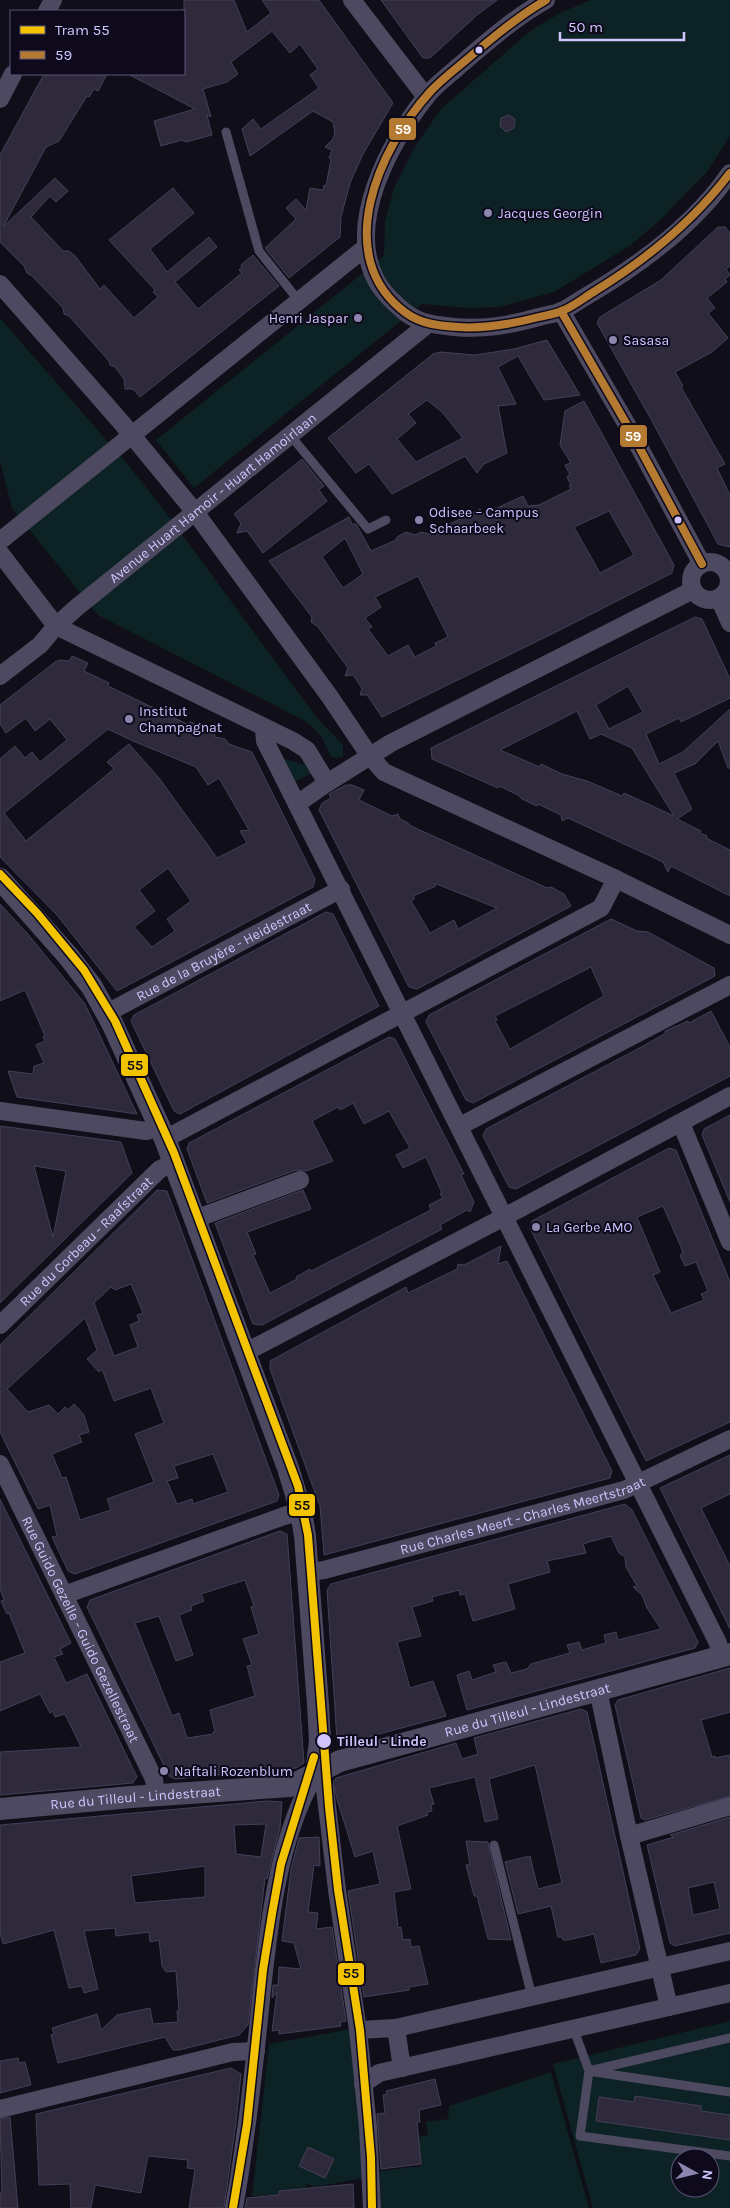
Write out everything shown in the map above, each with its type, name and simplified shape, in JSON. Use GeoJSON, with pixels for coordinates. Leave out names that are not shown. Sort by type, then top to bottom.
{"type":"FeatureCollection","features":[{"type":"Feature","properties":{"kind":"street"},"geometry":{"type":"LineString","coordinates":[[352,0],[426,97]]}},
{"type":"Feature","properties":{"kind":"street"},"geometry":{"type":"LineString","coordinates":[[546,0],[519,15],[426,97],[397,138],[377,181],[367,218],[366,247],[374,278],[386,294],[407,313],[428,324],[466,328],[502,327],[561,311],[643,261],[727,184]]}},
{"type":"Feature","properties":{"kind":"street"},"geometry":{"type":"LineString","coordinates":[[0,99],[12,75]]}},
{"type":"Feature","properties":{"kind":"street"},"geometry":{"type":"LineString","coordinates":[[327,782],[307,750],[294,741],[56,626],[0,551],[132,436],[366,247]]}},
{"type":"Feature","properties":{"kind":"street"},"geometry":{"type":"LineString","coordinates":[[0,284],[122,422],[195,512],[330,697],[369,755],[384,772],[730,934]]}},
{"type":"Feature","properties":{"kind":"street"},"geometry":{"type":"LineString","coordinates":[[561,311],[630,430],[702,564]]}},
{"type":"Feature","properties":{"kind":"street","name":"Avenue Huart Hamoir - Huart Hamoirlaan"},"geometry":{"type":"LineString","coordinates":[[0,676],[40,645],[56,626],[428,324]]}},
{"type":"Feature","properties":{"kind":"street"},"geometry":{"type":"LineString","coordinates":[[716,563],[728,573],[727,589],[719,598],[704,599],[693,590],[692,575],[702,564],[716,563]]}},
{"type":"Feature","properties":{"kind":"street"},"geometry":{"type":"LineString","coordinates":[[297,804],[369,755],[693,590]]}},
{"type":"Feature","properties":{"kind":"street"},"geometry":{"type":"LineString","coordinates":[[719,598],[730,623]]}},
{"type":"Feature","properties":{"kind":"street"},"geometry":{"type":"LineString","coordinates":[[264,728],[265,741],[725,1655]]}},
{"type":"Feature","properties":{"kind":"street"},"geometry":{"type":"LineString","coordinates":[[0,879],[69,957],[92,987],[107,1013],[174,1163],[246,1352],[302,1512],[319,1723],[319,1746],[316,1773],[301,1799],[282,1864],[267,1942],[247,2126],[234,2208]]}},
{"type":"Feature","properties":{"kind":"street"},"geometry":{"type":"LineString","coordinates":[[0,1111],[162,1133],[402,1013],[601,908],[616,879]]}},
{"type":"Feature","properties":{"kind":"street","name":"Rue de la Bruyère - Heidestraat"},"geometry":{"type":"LineString","coordinates":[[107,1013],[341,889]]}},
{"type":"Feature","properties":{"kind":"street"},"geometry":{"type":"LineString","coordinates":[[460,1126],[730,986]]}},
{"type":"Feature","properties":{"kind":"street"},"geometry":{"type":"LineString","coordinates":[[246,1352],[730,1096]]}},
{"type":"Feature","properties":{"kind":"street"},"geometry":{"type":"LineString","coordinates":[[681,1123],[730,1242]]}},
{"type":"Feature","properties":{"kind":"street","name":"Rue du Corbeau - Raafstraat"},"geometry":{"type":"LineString","coordinates":[[0,1325],[160,1168],[174,1163]]}},
{"type":"Feature","properties":{"kind":"street"},"geometry":{"type":"LineString","coordinates":[[195,1219],[300,1180]]}},
{"type":"Feature","properties":{"kind":"street","name":"Rue Charles Meert - Charles Meertstraat"},"geometry":{"type":"LineString","coordinates":[[308,1572],[324,1570],[624,1490],[730,1439]]}},
{"type":"Feature","properties":{"kind":"street","name":"Rue Guido Gezelle - Guido Gezellestraat"},"geometry":{"type":"LineString","coordinates":[[0,1464],[154,1779],[156,1795]]}},
{"type":"Feature","properties":{"kind":"street"},"geometry":{"type":"LineString","coordinates":[[64,1594],[284,1516],[302,1512]]}},
{"type":"Feature","properties":{"kind":"street","name":"Rue du Tilleul - Lindestraat"},"geometry":{"type":"LineString","coordinates":[[0,1809],[156,1795],[290,1786],[340,1761],[725,1655]]}},
{"type":"Feature","properties":{"kind":"street"},"geometry":{"type":"LineString","coordinates":[[598,1690],[629,1836],[669,2007]]}},
{"type":"Feature","properties":{"kind":"street"},"geometry":{"type":"LineString","coordinates":[[316,1773],[325,1789],[337,1890],[358,2030],[364,2084],[372,2208]]}},
{"type":"Feature","properties":{"kind":"street"},"geometry":{"type":"LineString","coordinates":[[629,1836],[730,1806]]}},
{"type":"Feature","properties":{"kind":"street"},"geometry":{"type":"LineString","coordinates":[[358,2030],[396,2028],[730,1951]]}},
{"type":"Feature","properties":{"kind":"street"},"geometry":{"type":"LineString","coordinates":[[364,2084],[379,2073],[730,1993]]}},
{"type":"Feature","properties":{"kind":"street"},"geometry":{"type":"LineString","coordinates":[[396,2028],[402,2068]]}},
{"type":"Feature","properties":{"kind":"street"},"geometry":{"type":"LineString","coordinates":[[0,2109],[233,2052],[256,2051]]}},
{"type":"Feature","properties":{"kind":"lane"},"geometry":{"type":"LineString","coordinates":[[226,132],[259,251],[299,301]]}},
{"type":"Feature","properties":{"kind":"lane"},"geometry":{"type":"LineString","coordinates":[[290,436],[368,529],[386,520]]}},
{"type":"Feature","properties":{"kind":"lane"},"geometry":{"type":"LineString","coordinates":[[494,1845],[532,1997]]}},
{"type":"Feature","properties":{"kind":"lane"},"geometry":{"type":"LineString","coordinates":[[574,2030],[589,2071],[580,2136],[730,2156]]}},
{"type":"Feature","properties":{"kind":"lane"},"geometry":{"type":"LineString","coordinates":[[589,2071],[730,2038]]}},
{"type":"Feature","properties":{"kind":"lane"},"geometry":{"type":"LineString","coordinates":[[589,2071],[730,2092]]}},
{"type":"Feature","properties":{"kind":"green space"},"geometry":{"type":"Polygon","coordinates":[[[591,0],[730,0],[730,136],[707,172],[659,221],[631,245],[554,292],[499,307],[467,308],[422,304],[194,488],[156,440],[384,256],[385,221],[394,188],[414,148],[441,109],[530,31],[562,12],[591,0]]]}},
{"type":"Feature","properties":{"kind":"green space"},"geometry":{"type":"Polygon","coordinates":[[[0,318],[129,466],[164,510],[317,718],[343,745],[343,757],[332,758],[321,736],[307,722],[98,615],[12,508],[0,462],[0,318]]]}},
{"type":"Feature","properties":{"kind":"green space"},"geometry":{"type":"Polygon","coordinates":[[[281,758],[305,765],[311,774],[292,783],[281,758]]]}},
{"type":"Feature","properties":{"kind":"green space"},"geometry":{"type":"Polygon","coordinates":[[[730,2021],[730,2208],[593,2208],[553,2064],[730,2021]]]}},
{"type":"Feature","properties":{"kind":"green space"},"geometry":{"type":"Polygon","coordinates":[[[351,2029],[364,2178],[315,2187],[308,2184],[305,2188],[279,2191],[279,2195],[252,2196],[269,2044],[351,2029]]]}},
{"type":"Feature","properties":{"kind":"green space"},"geometry":{"type":"Polygon","coordinates":[[[551,2072],[589,2208],[381,2208],[380,2171],[421,2166],[418,2137],[428,2135],[426,2122],[448,2119],[449,2106],[551,2072]]]}},
{"type":"Feature","properties":{"kind":"building"},"geometry":{"type":"Polygon","coordinates":[[[184,0],[234,0],[247,32],[271,13],[262,0],[319,0],[393,103],[363,154],[350,183],[341,217],[340,237],[289,278],[265,248],[296,219],[286,208],[296,199],[306,210],[310,188],[323,190],[324,185],[326,186],[331,159],[329,158],[332,150],[325,147],[335,134],[333,122],[313,111],[250,156],[242,129],[253,119],[261,129],[319,88],[310,75],[318,69],[300,44],[290,53],[272,31],[231,62],[238,74],[227,82],[203,89],[211,117],[207,115],[212,135],[161,146],[154,121],[195,109],[130,75],[185,75],[184,0]]]}},
{"type":"Feature","properties":{"kind":"building"},"geometry":{"type":"Polygon","coordinates":[[[381,0],[497,0],[477,15],[430,58],[423,58],[381,0]]]}},
{"type":"Feature","properties":{"kind":"building"},"geometry":{"type":"Polygon","coordinates":[[[43,75],[106,75],[98,91],[94,89],[89,97],[87,96],[59,141],[46,147],[3,227],[55,178],[68,191],[56,202],[50,196],[31,217],[63,251],[69,251],[75,256],[100,289],[104,285],[134,318],[158,297],[153,292],[155,290],[109,240],[173,188],[194,213],[150,249],[167,272],[209,237],[217,247],[175,282],[198,309],[242,273],[239,270],[242,267],[241,265],[253,255],[279,286],[140,397],[133,389],[125,389],[124,379],[115,367],[110,365],[109,361],[69,316],[64,314],[63,308],[27,273],[24,266],[0,242],[0,155],[43,75]]]}},
{"type":"Feature","properties":{"kind":"building"},"geometry":{"type":"Polygon","coordinates":[[[509,115],[515,119],[514,128],[506,132],[500,126],[501,118],[509,115]]]}},
{"type":"Feature","properties":{"kind":"building"},"geometry":{"type":"Polygon","coordinates":[[[718,227],[725,227],[730,233],[730,266],[726,269],[730,275],[725,279],[727,282],[707,298],[715,308],[708,313],[728,338],[712,352],[675,372],[683,386],[681,387],[725,464],[717,468],[730,495],[730,547],[718,544],[597,323],[600,317],[661,280],[718,227]]]}},
{"type":"Feature","properties":{"kind":"building"},"geometry":{"type":"Polygon","coordinates":[[[547,340],[580,395],[544,400],[518,356],[498,367],[516,404],[498,406],[507,453],[484,464],[477,473],[465,456],[392,494],[369,464],[356,473],[328,438],[433,354],[440,352],[475,355],[514,349],[547,340]],[[427,400],[408,414],[416,423],[397,439],[416,462],[463,438],[442,412],[427,400]]]}},
{"type":"Feature","properties":{"kind":"building"},"geometry":{"type":"Polygon","coordinates":[[[584,401],[674,565],[672,573],[382,717],[367,695],[360,695],[362,688],[353,675],[345,676],[348,668],[318,627],[311,622],[312,617],[269,561],[349,517],[352,524],[356,524],[371,551],[396,540],[397,537],[406,532],[415,535],[421,532],[430,534],[480,509],[484,514],[523,496],[528,506],[539,505],[571,489],[567,477],[570,475],[565,465],[571,463],[560,445],[565,411],[584,401]],[[609,511],[574,527],[600,573],[634,555],[609,511]],[[345,538],[322,557],[343,588],[363,574],[345,538]],[[418,576],[375,597],[381,607],[365,618],[372,627],[368,629],[388,656],[408,645],[415,657],[436,646],[435,643],[448,637],[418,576]]]}},
{"type":"Feature","properties":{"kind":"building"},"geometry":{"type":"Polygon","coordinates":[[[302,459],[324,486],[319,490],[327,501],[263,553],[247,531],[237,533],[241,523],[234,514],[302,459]]]}},
{"type":"Feature","properties":{"kind":"building"},"geometry":{"type":"Polygon","coordinates":[[[695,617],[702,619],[730,679],[730,698],[681,722],[679,718],[646,734],[659,764],[683,752],[730,709],[730,768],[728,768],[718,741],[695,764],[674,773],[692,809],[677,819],[701,831],[700,833],[707,836],[706,838],[730,850],[730,896],[671,866],[668,872],[663,862],[568,818],[562,821],[561,815],[538,804],[537,806],[499,786],[498,788],[432,759],[431,748],[695,617]],[[628,686],[596,705],[609,729],[643,712],[628,686]],[[577,711],[500,750],[540,767],[541,764],[562,774],[587,781],[622,796],[624,793],[674,816],[632,748],[601,734],[590,739],[577,711]]]}},
{"type":"Feature","properties":{"kind":"building"},"geometry":{"type":"Polygon","coordinates":[[[72,656],[88,663],[84,671],[109,683],[108,686],[187,724],[191,722],[206,730],[213,726],[215,737],[225,739],[229,744],[252,752],[315,879],[313,887],[117,991],[57,915],[0,857],[0,759],[15,746],[25,758],[32,752],[40,762],[67,740],[50,719],[35,731],[26,718],[6,733],[0,724],[0,705],[55,662],[60,660],[69,661],[72,656]],[[108,729],[4,813],[26,841],[114,769],[107,762],[129,744],[159,778],[217,858],[247,843],[240,831],[249,830],[219,778],[208,785],[196,767],[108,729]],[[168,868],[139,890],[155,911],[134,927],[152,947],[175,931],[167,919],[191,901],[168,868]]]}},
{"type":"Feature","properties":{"kind":"building"},"geometry":{"type":"Polygon","coordinates":[[[346,785],[352,785],[364,790],[359,800],[392,816],[398,814],[400,819],[409,825],[547,888],[551,887],[564,894],[571,906],[417,989],[409,987],[319,810],[322,803],[331,798],[329,794],[346,785]],[[434,883],[436,886],[413,896],[415,898],[411,901],[430,933],[454,920],[458,929],[497,908],[434,883]]]}},
{"type":"Feature","properties":{"kind":"building"},"geometry":{"type":"Polygon","coordinates":[[[0,904],[27,933],[85,1004],[137,1114],[17,1097],[8,1071],[33,1074],[34,1066],[44,1063],[36,1045],[45,1041],[43,1037],[45,1036],[25,990],[0,1001],[0,904]]]}},
{"type":"Feature","properties":{"kind":"building"},"geometry":{"type":"Polygon","coordinates":[[[326,912],[333,914],[379,1006],[180,1114],[174,1111],[131,1021],[134,1015],[326,912]]]}},
{"type":"Feature","properties":{"kind":"building"},"geometry":{"type":"Polygon","coordinates":[[[611,919],[637,931],[648,932],[714,968],[715,976],[473,1103],[466,1100],[426,1022],[429,1015],[611,919]],[[591,967],[495,1016],[497,1020],[495,1021],[510,1049],[604,996],[591,967]]]}},
{"type":"Feature","properties":{"kind":"building"},"geometry":{"type":"Polygon","coordinates":[[[711,1011],[730,1047],[730,1076],[516,1189],[509,1187],[483,1136],[486,1129],[645,1045],[666,1033],[665,1031],[688,1021],[689,1023],[711,1011]]]}},
{"type":"Feature","properties":{"kind":"building"},"geometry":{"type":"Polygon","coordinates":[[[389,1037],[395,1039],[464,1174],[461,1175],[474,1202],[470,1212],[467,1210],[440,1225],[442,1229],[262,1325],[253,1324],[215,1223],[303,1190],[311,1209],[247,1232],[256,1254],[253,1255],[270,1293],[297,1279],[296,1277],[310,1269],[311,1271],[431,1210],[429,1205],[443,1198],[440,1194],[442,1193],[426,1157],[403,1168],[396,1155],[410,1148],[389,1111],[364,1124],[353,1103],[340,1110],[338,1107],[312,1121],[333,1161],[306,1171],[296,1170],[207,1203],[187,1149],[189,1143],[389,1037]]]}},
{"type":"Feature","properties":{"kind":"building"},"geometry":{"type":"Polygon","coordinates":[[[730,1115],[730,1202],[702,1135],[704,1129],[730,1115]]]}},
{"type":"Feature","properties":{"kind":"building"},"geometry":{"type":"Polygon","coordinates":[[[0,1126],[121,1142],[132,1173],[0,1303],[0,1126]],[[34,1166],[53,1237],[66,1171],[34,1166]]]}},
{"type":"Feature","properties":{"kind":"building"},"geometry":{"type":"Polygon","coordinates":[[[669,1148],[676,1150],[730,1282],[730,1422],[646,1461],[530,1228],[532,1221],[669,1148]],[[663,1206],[637,1217],[660,1272],[653,1275],[671,1313],[704,1300],[701,1294],[708,1291],[696,1262],[685,1266],[680,1255],[683,1253],[663,1206]]]}},
{"type":"Feature","properties":{"kind":"building"},"geometry":{"type":"Polygon","coordinates":[[[157,1190],[167,1191],[279,1495],[277,1501],[75,1574],[68,1571],[52,1537],[57,1536],[50,1505],[38,1509],[0,1432],[0,1345],[157,1190]],[[131,1284],[115,1290],[111,1287],[94,1303],[114,1356],[138,1347],[130,1325],[139,1321],[137,1315],[143,1313],[131,1284]],[[85,1318],[7,1389],[28,1412],[49,1405],[58,1414],[65,1407],[68,1410],[74,1404],[84,1415],[89,1432],[79,1435],[82,1442],[52,1454],[62,1478],[66,1477],[80,1520],[111,1510],[107,1499],[154,1482],[135,1434],[164,1423],[151,1388],[114,1401],[102,1369],[99,1372],[87,1359],[97,1350],[85,1318]],[[213,1454],[174,1466],[178,1478],[167,1481],[177,1504],[192,1499],[193,1504],[228,1492],[213,1454]]]}},
{"type":"Feature","properties":{"kind":"building"},"geometry":{"type":"Polygon","coordinates":[[[501,1246],[498,1264],[507,1261],[612,1471],[610,1478],[324,1555],[320,1506],[270,1369],[270,1361],[406,1287],[408,1293],[457,1269],[458,1264],[464,1265],[501,1246]]]}},
{"type":"Feature","properties":{"kind":"building"},"geometry":{"type":"Polygon","coordinates":[[[730,1455],[730,1494],[701,1508],[730,1566],[730,1629],[660,1488],[730,1455]]]}},
{"type":"Feature","properties":{"kind":"building"},"geometry":{"type":"Polygon","coordinates":[[[0,1499],[71,1643],[60,1649],[63,1654],[54,1657],[66,1683],[87,1674],[137,1777],[133,1783],[0,1795],[0,1752],[81,1747],[65,1714],[55,1717],[53,1711],[50,1713],[40,1694],[0,1711],[0,1662],[25,1653],[9,1613],[7,1614],[1,1601],[4,1600],[0,1588],[0,1499]]]}},
{"type":"Feature","properties":{"kind":"building"},"geometry":{"type":"Polygon","coordinates":[[[625,1504],[632,1510],[698,1642],[695,1648],[467,1710],[457,1675],[469,1671],[472,1680],[496,1672],[493,1665],[506,1662],[511,1673],[527,1669],[531,1664],[570,1653],[567,1645],[579,1642],[582,1650],[606,1643],[604,1635],[616,1632],[618,1640],[661,1629],[647,1608],[642,1595],[633,1587],[637,1586],[626,1567],[625,1557],[619,1553],[611,1536],[583,1544],[586,1553],[547,1561],[550,1572],[508,1584],[515,1609],[473,1621],[465,1594],[460,1595],[459,1590],[432,1597],[433,1601],[412,1607],[421,1636],[397,1642],[410,1688],[433,1681],[446,1716],[342,1744],[337,1740],[327,1590],[331,1584],[625,1504]]]}},
{"type":"Feature","properties":{"kind":"building"},"geometry":{"type":"Polygon","coordinates":[[[280,1531],[287,1534],[304,1763],[296,1768],[175,1779],[169,1776],[87,1607],[90,1600],[280,1531]],[[245,1580],[201,1594],[204,1601],[191,1606],[192,1610],[179,1615],[193,1655],[176,1661],[159,1616],[135,1623],[172,1716],[179,1713],[187,1738],[213,1734],[215,1732],[210,1710],[255,1696],[247,1666],[252,1665],[243,1639],[259,1634],[251,1607],[254,1606],[245,1580]]]}},
{"type":"Feature","properties":{"kind":"building"},"geometry":{"type":"Polygon","coordinates":[[[730,1668],[730,1712],[701,1720],[712,1757],[730,1755],[730,1796],[645,1820],[641,1818],[615,1705],[618,1700],[730,1668]]]}},
{"type":"Feature","properties":{"kind":"building"},"geometry":{"type":"Polygon","coordinates":[[[581,1709],[587,1712],[624,1876],[640,1949],[636,1955],[601,1963],[594,1934],[568,1940],[558,1937],[551,1906],[518,1914],[505,1862],[530,1856],[538,1889],[562,1883],[535,1765],[489,1779],[498,1819],[485,1822],[475,1777],[429,1788],[434,1804],[431,1805],[432,1811],[427,1812],[428,1815],[397,1826],[411,1889],[394,1892],[398,1928],[401,1927],[403,1940],[410,1939],[411,1947],[419,1946],[428,1984],[409,1987],[409,1990],[364,1997],[348,1891],[380,1884],[373,1851],[355,1857],[337,1799],[333,1782],[336,1778],[456,1743],[462,1759],[478,1754],[474,1738],[581,1709]]]}},
{"type":"Feature","properties":{"kind":"building"},"geometry":{"type":"Polygon","coordinates":[[[267,1801],[282,1802],[280,1828],[267,1879],[265,1878],[248,2025],[239,2035],[179,2050],[173,2050],[165,2037],[58,2063],[51,2035],[54,2034],[52,2028],[97,2014],[101,2030],[117,2015],[150,2008],[153,2024],[178,2022],[176,1971],[166,1972],[162,1966],[159,1940],[150,1942],[149,1932],[116,1936],[115,1928],[84,1931],[98,1989],[84,1993],[82,1986],[69,1988],[54,1930],[3,1944],[0,1933],[0,1825],[267,1801]],[[266,1824],[234,1825],[236,1854],[261,1857],[266,1824]],[[205,1866],[131,1876],[135,1903],[205,1897],[205,1866]]]}},
{"type":"Feature","properties":{"kind":"building"},"geometry":{"type":"Polygon","coordinates":[[[730,1817],[730,1933],[675,1946],[670,1943],[647,1845],[674,1837],[670,1835],[730,1817]],[[714,1882],[688,1888],[693,1915],[720,1909],[714,1882]]]}},
{"type":"Feature","properties":{"kind":"building"},"geometry":{"type":"Polygon","coordinates":[[[319,1837],[320,1866],[314,1865],[308,1912],[318,1913],[316,1929],[332,1927],[346,2021],[340,2022],[341,2026],[279,2034],[279,2030],[272,2031],[277,1992],[272,1998],[273,1985],[278,1985],[279,1967],[301,1969],[294,1943],[282,1941],[291,1869],[299,1838],[319,1837]]]}},
{"type":"Feature","properties":{"kind":"building"},"geometry":{"type":"Polygon","coordinates":[[[466,1841],[488,1842],[511,1940],[488,1939],[477,1896],[474,1896],[466,1865],[470,1864],[466,1841]]]}},
{"type":"Feature","properties":{"kind":"building"},"geometry":{"type":"Polygon","coordinates":[[[18,2058],[19,2063],[25,2062],[31,2085],[0,2093],[0,2061],[18,2058]]]}},
{"type":"Feature","properties":{"kind":"building"},"geometry":{"type":"Polygon","coordinates":[[[231,2068],[241,2074],[224,2208],[189,2208],[195,2169],[187,2168],[188,2160],[148,2156],[141,2193],[95,2185],[91,2208],[71,2208],[70,2184],[39,2185],[36,2114],[231,2068]]]}},
{"type":"Feature","properties":{"kind":"building"},"geometry":{"type":"Polygon","coordinates":[[[435,2079],[441,2105],[419,2110],[420,2122],[417,2122],[421,2164],[381,2169],[377,2114],[385,2113],[383,2095],[387,2094],[386,2091],[435,2079]]]}},
{"type":"Feature","properties":{"kind":"building"},"geometry":{"type":"Polygon","coordinates":[[[635,2096],[701,2106],[701,2111],[730,2115],[730,2140],[596,2121],[599,2097],[634,2102],[635,2096]]]}},
{"type":"Feature","properties":{"kind":"building"},"geometry":{"type":"Polygon","coordinates":[[[10,2117],[18,2208],[0,2208],[0,2193],[2,2193],[0,2119],[10,2117]]]}},
{"type":"Feature","properties":{"kind":"building"},"geometry":{"type":"Polygon","coordinates":[[[308,2147],[334,2159],[325,2178],[299,2166],[308,2147]]]}},
{"type":"Feature","properties":{"kind":"building"},"geometry":{"type":"Polygon","coordinates":[[[353,2184],[354,2208],[245,2208],[247,2198],[279,2195],[279,2191],[353,2184]]]}},
{"type":"Feature","properties":{"kind":"tram line","name":"55"},"geometry":{"type":"LineString","coordinates":[[0,874],[37,913],[84,970],[115,1021],[174,1153],[298,1486],[308,1535],[329,1807],[338,1890],[360,2030],[371,2157],[372,2208]]}},
{"type":"Feature","properties":{"kind":"tram line","name":"55"},"geometry":{"type":"LineString","coordinates":[[233,2208],[247,2124],[263,1970],[272,1914],[281,1864],[314,1757]]}},
{"type":"Feature","properties":{"kind":"transit line","name":"59"},"geometry":{"type":"LineString","coordinates":[[546,0],[504,29],[451,72],[430,92],[411,115],[394,142],[380,172],[370,202],[367,233],[371,263],[383,290],[406,313],[418,320],[431,324],[489,327],[562,311],[614,279],[651,253],[701,208],[730,173]]}},
{"type":"Feature","properties":{"kind":"transit line","name":"59"},"geometry":{"type":"LineString","coordinates":[[561,311],[630,430],[702,564]]}},
{"type":"Feature","properties":{"kind":"place","name":"Jacques Georgin"},"geometry":{"type":"Point","coordinates":[488,213]}},
{"type":"Feature","properties":{"kind":"place","name":"Henri Jaspar"},"geometry":{"type":"Point","coordinates":[358,318]}},
{"type":"Feature","properties":{"kind":"place","name":"Sasasa"},"geometry":{"type":"Point","coordinates":[613,340]}},
{"type":"Feature","properties":{"kind":"place","name":"Odisee – Campus Schaarbeek"},"geometry":{"type":"Point","coordinates":[419,520]}},
{"type":"Feature","properties":{"kind":"place","name":"Institut Champagnat"},"geometry":{"type":"Point","coordinates":[129,719]}},
{"type":"Feature","properties":{"kind":"place","name":"La Gerbe AMO"},"geometry":{"type":"Point","coordinates":[536,1227]}},
{"type":"Feature","properties":{"kind":"place","name":"Tilleul - Linde"},"geometry":{"type":"Point","coordinates":[324,1741]}},
{"type":"Feature","properties":{"kind":"place","name":"Naftali Rozenblum"},"geometry":{"type":"Point","coordinates":[164,1771]}}]}
